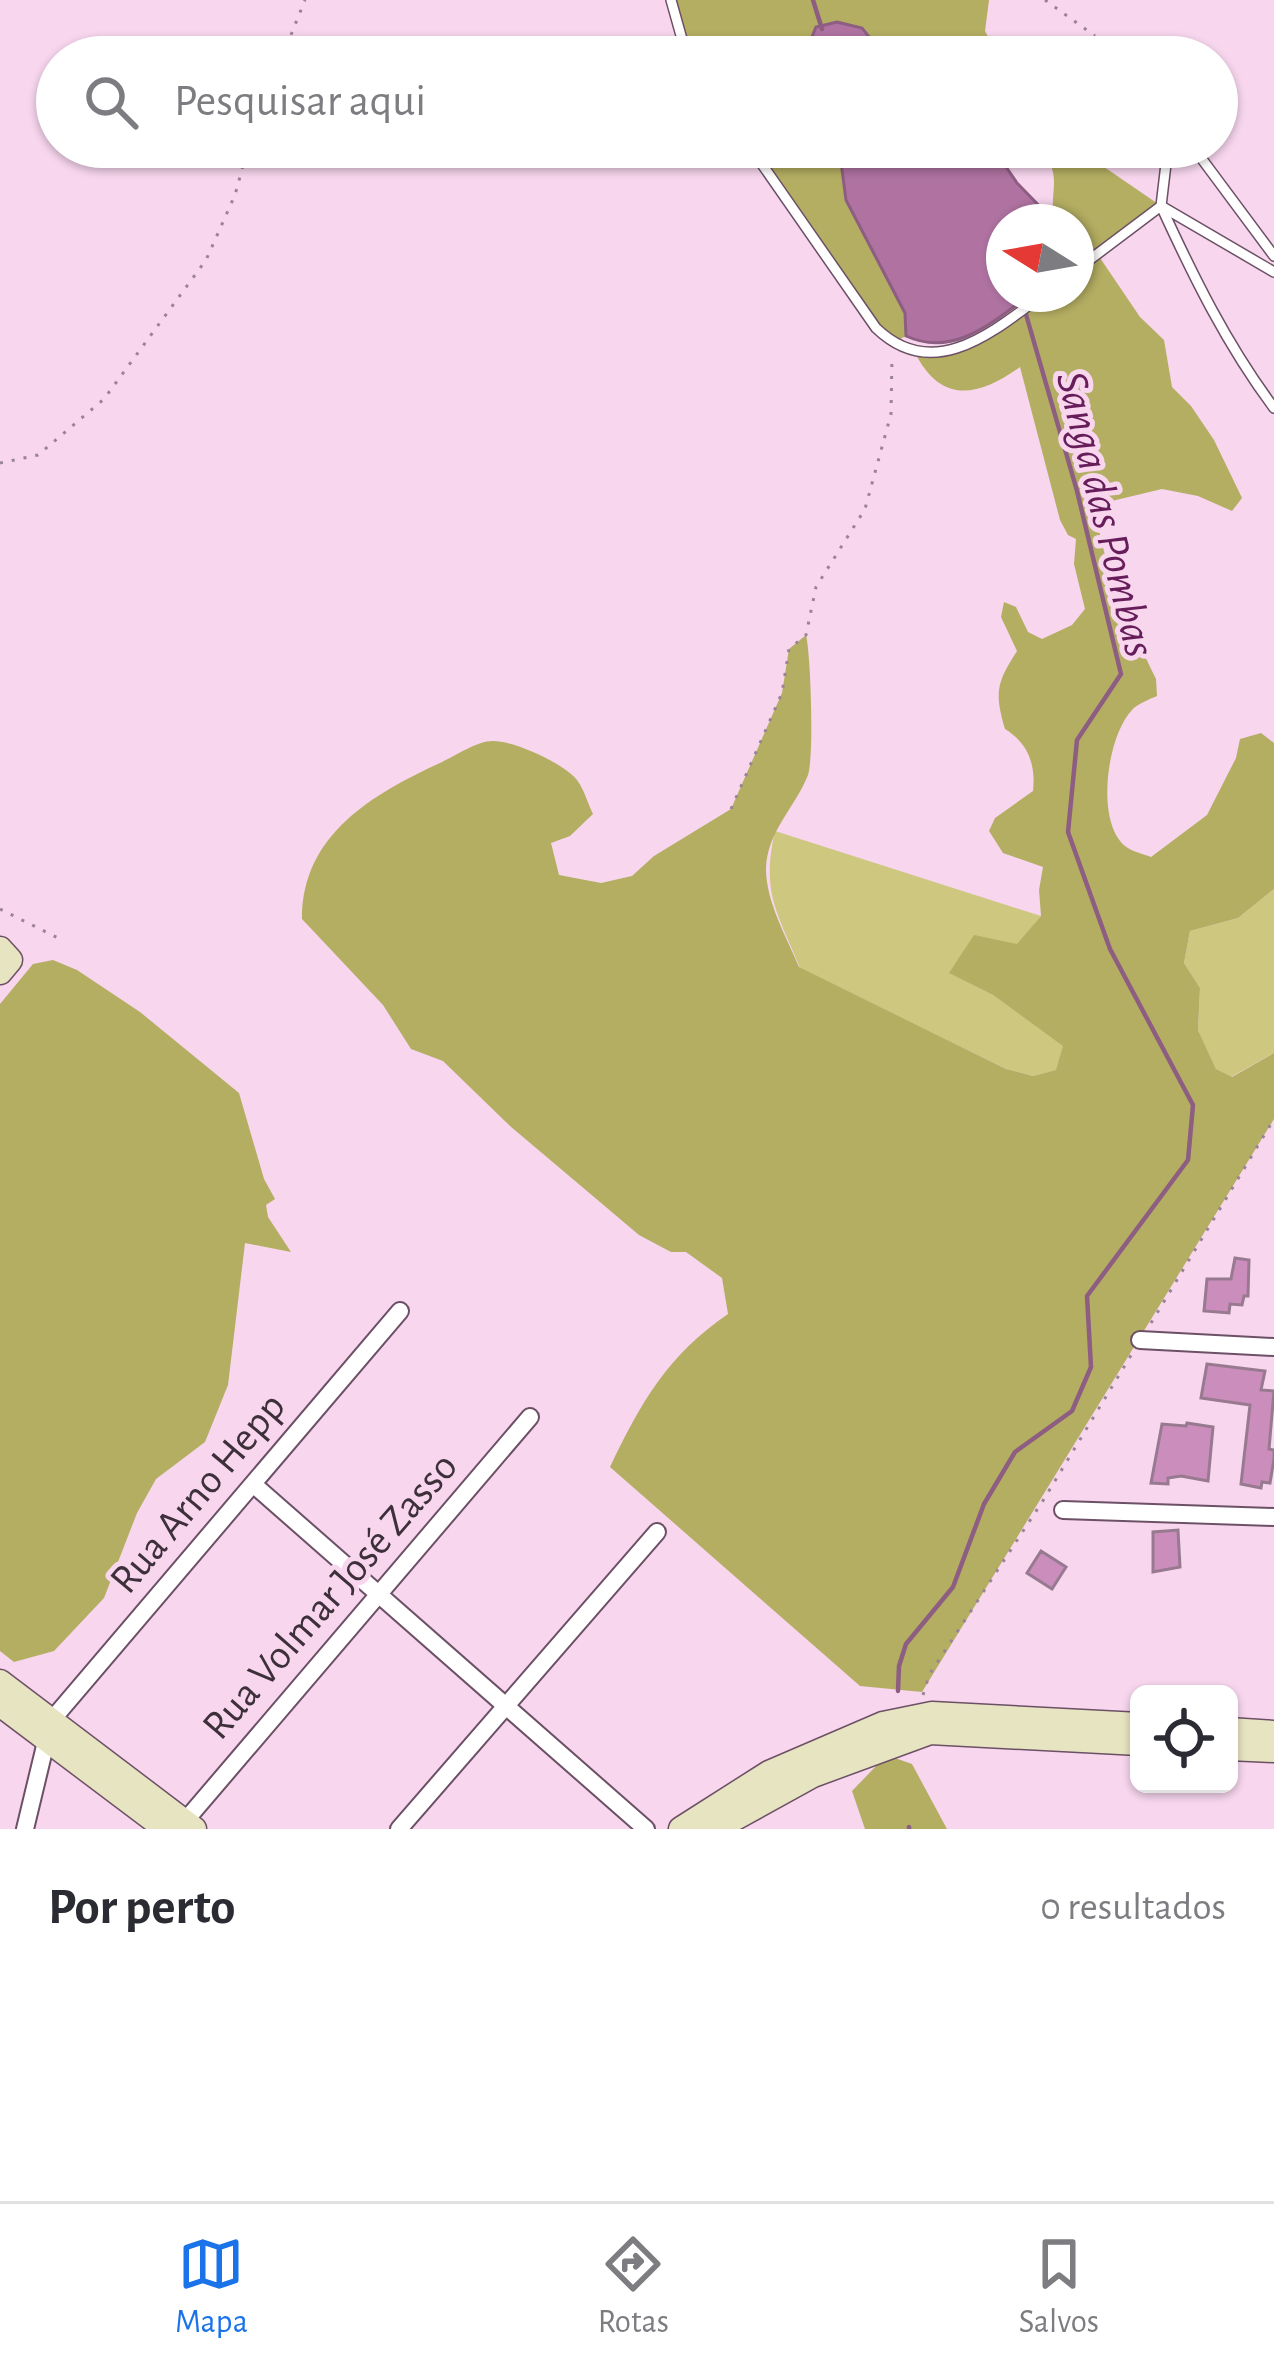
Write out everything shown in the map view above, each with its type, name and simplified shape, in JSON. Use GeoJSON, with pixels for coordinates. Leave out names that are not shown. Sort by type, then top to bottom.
{"type":"FeatureCollection","features":[{"type":"Feature","properties":{"kind":"street"},"geometry":{"type":"LineString","coordinates":[[0,949],[10,960],[0,972]]}},
{"type":"Feature","properties":{"kind":"street","name":"Rua Arno Hepp"},"geometry":{"type":"LineString","coordinates":[[48,1730],[400,1311]]}},
{"type":"Feature","properties":{"kind":"street"},"geometry":{"type":"LineString","coordinates":[[1140,1340],[1274,1347]]}},
{"type":"Feature","properties":{"kind":"street","name":"Rua Volmar José Zasso"},"geometry":{"type":"LineString","coordinates":[[181,1827],[530,1417]]}},
{"type":"Feature","properties":{"kind":"street"},"geometry":{"type":"LineString","coordinates":[[253,1484],[646,1829]]}},
{"type":"Feature","properties":{"kind":"street"},"geometry":{"type":"LineString","coordinates":[[1064,1510],[1274,1517]]}},
{"type":"Feature","properties":{"kind":"street"},"geometry":{"type":"LineString","coordinates":[[399,1829],[657,1532]]}},
{"type":"Feature","properties":{"kind":"street"},"geometry":{"type":"LineString","coordinates":[[0,1682],[48,1730]]}},
{"type":"Feature","properties":{"kind":"street"},"geometry":{"type":"LineString","coordinates":[[0,1704],[48,1730],[181,1827]]}},
{"type":"Feature","properties":{"kind":"street"},"geometry":{"type":"LineString","coordinates":[[716,1829],[813,1775],[931,1723],[1130,1742]]}},
{"type":"Feature","properties":{"kind":"street"},"geometry":{"type":"LineString","coordinates":[[680,1829],[736,1791],[804,1756],[883,1724],[1130,1725]]}},
{"type":"Feature","properties":{"kind":"street"},"geometry":{"type":"LineString","coordinates":[[25,1829],[48,1730]]}},
{"type":"Feature","properties":{"kind":"street"},"geometry":{"type":"LineString","coordinates":[[1238,1731],[1274,1733]]}},
{"type":"Feature","properties":{"kind":"street"},"geometry":{"type":"LineString","coordinates":[[1238,1748],[1274,1750]]}},
{"type":"Feature","properties":{"kind":"lane"},"geometry":{"type":"LineString","coordinates":[[671,0],[681,36]]}},
{"type":"Feature","properties":{"kind":"lane"},"geometry":{"type":"LineString","coordinates":[[765,168],[876,328],[892,343],[939,353],[986,338],[1020,312]]}},
{"type":"Feature","properties":{"kind":"lane"},"geometry":{"type":"LineString","coordinates":[[1166,168],[1161,206],[1238,360],[1274,408]]}},
{"type":"Feature","properties":{"kind":"lane"},"geometry":{"type":"LineString","coordinates":[[1209,168],[1274,256]]}},
{"type":"Feature","properties":{"kind":"lane"},"geometry":{"type":"LineString","coordinates":[[1094,256],[1161,206]]}},
{"type":"Feature","properties":{"kind":"lane"},"geometry":{"type":"LineString","coordinates":[[1161,206],[1274,272]]}},
{"type":"Feature","properties":{"kind":"path"},"geometry":{"type":"LineString","coordinates":[[290,36],[305,0]]}},
{"type":"Feature","properties":{"kind":"path"},"geometry":{"type":"LineString","coordinates":[[1045,0],[1095,36]]}},
{"type":"Feature","properties":{"kind":"path"},"geometry":{"type":"LineString","coordinates":[[0,463],[38,455],[104,400],[206,260],[242,168]]}},
{"type":"Feature","properties":{"kind":"path"},"geometry":{"type":"LineString","coordinates":[[731,809],[782,693],[789,649],[806,635],[816,587],[865,509],[891,414],[892,343]]}},
{"type":"Feature","properties":{"kind":"path"},"geometry":{"type":"LineString","coordinates":[[0,909],[60,939]]}},
{"type":"Feature","properties":{"kind":"path"},"geometry":{"type":"LineString","coordinates":[[931,1723],[922,1693],[929,1675],[1044,1499],[1274,1120]]}},
{"type":"Feature","properties":{"kind":"shaded area"},"geometry":{"type":"Polygon","coordinates":[[[671,0],[989,0],[988,36],[681,36],[671,0]]]}},
{"type":"Feature","properties":{"kind":"shaded area"},"geometry":{"type":"Polygon","coordinates":[[[837,22],[862,28],[868,36],[812,36],[816,27],[837,22]]]}},
{"type":"Feature","properties":{"kind":"shaded area"},"geometry":{"type":"Polygon","coordinates":[[[765,168],[842,168],[846,200],[905,313],[906,336],[892,343],[765,168]]]}},
{"type":"Feature","properties":{"kind":"shaded area"},"geometry":{"type":"Polygon","coordinates":[[[842,168],[1007,168],[1037,204],[986,204],[986,312],[1005,312],[972,334],[940,343],[906,336],[905,313],[846,200],[842,168]]]}},
{"type":"Feature","properties":{"kind":"shaded area"},"geometry":{"type":"Polygon","coordinates":[[[1051,168],[1106,168],[1161,206],[1098,255],[1140,317],[1164,340],[1172,387],[1214,440],[1242,498],[1232,511],[1198,496],[1162,489],[1095,505],[1110,572],[1156,679],[1157,696],[1134,708],[1123,722],[1111,758],[1107,799],[1116,834],[1128,848],[1151,857],[1207,815],[1236,758],[1240,739],[1261,733],[1274,743],[1274,889],[1238,918],[1190,931],[1184,963],[1200,988],[1198,1030],[1216,1069],[1232,1077],[1274,1053],[1274,1119],[922,1692],[860,1686],[610,1467],[633,1421],[672,1363],[728,1314],[722,1278],[686,1252],[671,1252],[639,1235],[510,1126],[443,1061],[411,1049],[383,1005],[302,919],[305,889],[328,840],[367,803],[487,742],[538,754],[570,773],[582,788],[593,814],[570,836],[551,843],[559,875],[601,883],[632,876],[654,856],[731,809],[782,693],[789,649],[806,635],[810,765],[771,843],[766,869],[773,907],[799,967],[1006,1069],[1033,1076],[1056,1070],[1063,1046],[993,995],[949,973],[974,935],[1017,944],[1041,916],[1043,867],[1003,853],[989,831],[995,818],[1033,791],[1034,781],[1029,756],[1005,729],[1002,716],[999,688],[1017,651],[1001,617],[1004,602],[1016,607],[1028,632],[1042,639],[1072,625],[1085,609],[1074,564],[1076,539],[1060,520],[1020,367],[989,385],[961,391],[936,380],[914,351],[939,353],[986,338],[1020,312],[1094,312],[1094,204],[1053,204],[1051,168]]]}},
{"type":"Feature","properties":{"kind":"shaded area"},"geometry":{"type":"Polygon","coordinates":[[[775,831],[1041,916],[1017,945],[950,973],[993,995],[1064,1046],[1057,1070],[1033,1076],[1006,1069],[800,968],[771,887],[775,831]]]}},
{"type":"Feature","properties":{"kind":"shaded area"},"geometry":{"type":"Polygon","coordinates":[[[1274,889],[1274,1053],[1231,1077],[1216,1069],[1198,1030],[1200,988],[1184,963],[1190,931],[1238,918],[1274,889]]]}},
{"type":"Feature","properties":{"kind":"shaded area"},"geometry":{"type":"Polygon","coordinates":[[[53,960],[77,970],[140,1012],[239,1093],[264,1179],[275,1199],[266,1205],[268,1217],[291,1252],[245,1243],[228,1385],[205,1442],[156,1479],[137,1513],[104,1598],[54,1651],[14,1662],[0,1651],[0,1004],[33,964],[53,960]]]}},
{"type":"Feature","properties":{"kind":"shaded area"},"geometry":{"type":"Polygon","coordinates":[[[895,1758],[912,1764],[947,1829],[865,1829],[852,1791],[879,1763],[895,1758]]]}},
{"type":"Feature","properties":{"kind":"building"},"geometry":{"type":"Polygon","coordinates":[[[1235,1258],[1249,1260],[1248,1296],[1242,1305],[1230,1304],[1229,1313],[1204,1311],[1207,1279],[1231,1279],[1235,1258]]]}},
{"type":"Feature","properties":{"kind":"building"},"geometry":{"type":"Polygon","coordinates":[[[1207,1364],[1265,1371],[1261,1390],[1274,1391],[1269,1449],[1274,1450],[1274,1459],[1270,1483],[1262,1482],[1261,1488],[1241,1484],[1250,1405],[1201,1398],[1207,1364]]]}},
{"type":"Feature","properties":{"kind":"building"},"geometry":{"type":"Polygon","coordinates":[[[1162,1424],[1213,1427],[1208,1481],[1181,1476],[1168,1478],[1168,1484],[1151,1483],[1162,1424]]]}},
{"type":"Feature","properties":{"kind":"building"},"geometry":{"type":"Polygon","coordinates":[[[1178,1530],[1180,1567],[1153,1572],[1153,1532],[1178,1530]]]}},
{"type":"Feature","properties":{"kind":"building"},"geometry":{"type":"Polygon","coordinates":[[[1041,1551],[1066,1567],[1052,1589],[1027,1573],[1041,1551]]]}},
{"type":"Feature","properties":{"kind":"waterway","name":"Sanga das Pombas"},"geometry":{"type":"LineString","coordinates":[[813,0],[822,29]]}},
{"type":"Feature","properties":{"kind":"waterway","name":"Sanga das Pombas"},"geometry":{"type":"LineString","coordinates":[[898,1691],[906,1644],[953,1587],[984,1504],[1015,1452],[1072,1411],[1091,1367],[1087,1296],[1188,1160],[1193,1105],[1110,949],[1068,832],[1077,740],[1121,674],[1077,491],[1025,312]]}}]}
